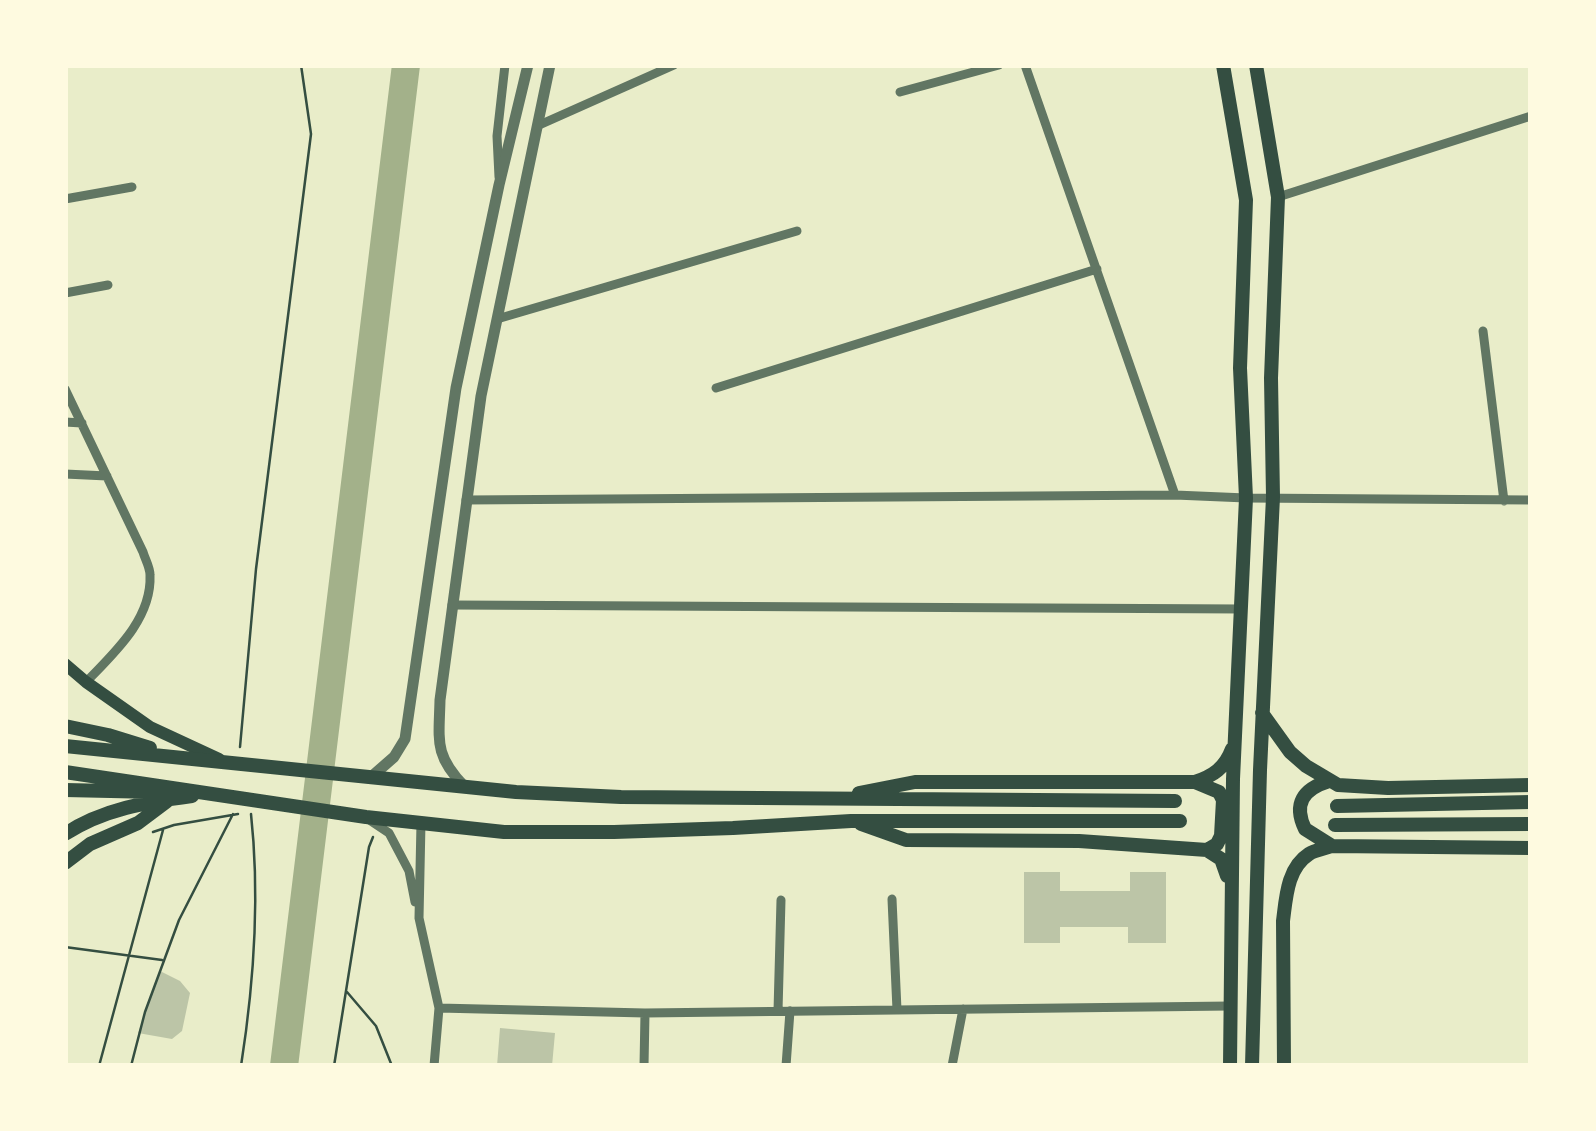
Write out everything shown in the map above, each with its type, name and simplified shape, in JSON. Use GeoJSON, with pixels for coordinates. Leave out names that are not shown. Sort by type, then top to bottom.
{"type":"FeatureCollection","features":[{"type":"Feature","properties":{"kind":"main road"},"geometry":{"type":"LineString","coordinates":[[1223,65],[1246,200],[1240,368],[1246,498],[1236,738],[1230,1066]]}},
{"type":"Feature","properties":{"kind":"main road"},"geometry":{"type":"LineString","coordinates":[[1252,1066],[1262,713],[1273,498],[1271,378],[1278,197],[1256,65]]}},
{"type":"Feature","properties":{"kind":"main road"},"geometry":{"type":"LineString","coordinates":[[65,664],[150,727],[232,763]]}},
{"type":"Feature","properties":{"kind":"main road"},"geometry":{"type":"LineString","coordinates":[[1262,713],[1290,752],[1338,784],[1388,788],[1531,786]]}},
{"type":"Feature","properties":{"kind":"main road"},"geometry":{"type":"LineString","coordinates":[[68,728],[108,735],[184,758]]}},
{"type":"Feature","properties":{"kind":"main road"},"geometry":{"type":"LineString","coordinates":[[829,799],[915,782],[1195,782],[1213,776],[1229,756],[1236,738]]}},
{"type":"Feature","properties":{"kind":"main road"},"geometry":{"type":"LineString","coordinates":[[65,746],[516,792],[621,797],[1175,802]]}},
{"type":"Feature","properties":{"kind":"main road"},"geometry":{"type":"LineString","coordinates":[[65,772],[176,794]]}},
{"type":"Feature","properties":{"kind":"main road"},"geometry":{"type":"LineString","coordinates":[[1330,781],[1318,784],[1303,797],[1300,811],[1305,830],[1332,846]]}},
{"type":"Feature","properties":{"kind":"main road"},"geometry":{"type":"LineString","coordinates":[[1195,782],[1218,792],[1222,800],[1221,836],[1207,850]]}},
{"type":"Feature","properties":{"kind":"main road"},"geometry":{"type":"LineString","coordinates":[[65,790],[213,794],[504,832],[614,832],[851,821],[1180,821]]}},
{"type":"Feature","properties":{"kind":"main road"},"geometry":{"type":"LineString","coordinates":[[65,834],[90,819],[176,794]]}},
{"type":"Feature","properties":{"kind":"main road"},"geometry":{"type":"LineString","coordinates":[[65,863],[90,844],[138,823],[176,794]]}},
{"type":"Feature","properties":{"kind":"main road"},"geometry":{"type":"LineString","coordinates":[[1338,806],[1531,802]]}},
{"type":"Feature","properties":{"kind":"main road"},"geometry":{"type":"LineString","coordinates":[[851,821],[906,840],[1096,842],[1207,850],[1215,853],[1225,867],[1232,896]]}},
{"type":"Feature","properties":{"kind":"main road"},"geometry":{"type":"LineString","coordinates":[[1335,826],[1531,824]]}},
{"type":"Feature","properties":{"kind":"main road"},"geometry":{"type":"LineString","coordinates":[[1284,1066],[1283,921],[1296,866],[1309,854],[1332,846],[1531,848]]}},
{"type":"Feature","properties":{"kind":"street"},"geometry":{"type":"LineString","coordinates":[[499,185],[497,136],[505,65]]}},
{"type":"Feature","properties":{"kind":"street"},"geometry":{"type":"LineString","coordinates":[[370,778],[394,757],[405,739],[456,388],[528,65]]}},
{"type":"Feature","properties":{"kind":"street"},"geometry":{"type":"LineString","coordinates":[[464,786],[448,770],[439,749],[440,700],[481,396],[550,65]]}},
{"type":"Feature","properties":{"kind":"street"},"geometry":{"type":"LineString","coordinates":[[537,126],[674,65]]}},
{"type":"Feature","properties":{"kind":"street"},"geometry":{"type":"LineString","coordinates":[[900,92],[999,65]]}},
{"type":"Feature","properties":{"kind":"street"},"geometry":{"type":"LineString","coordinates":[[1025,65],[1175,495]]}},
{"type":"Feature","properties":{"kind":"street"},"geometry":{"type":"LineString","coordinates":[[1278,197],[1531,116]]}},
{"type":"Feature","properties":{"kind":"street"},"geometry":{"type":"LineString","coordinates":[[65,199],[132,187]]}},
{"type":"Feature","properties":{"kind":"street"},"geometry":{"type":"LineString","coordinates":[[496,319],[797,231]]}},
{"type":"Feature","properties":{"kind":"street"},"geometry":{"type":"LineString","coordinates":[[716,388],[1097,269]]}},
{"type":"Feature","properties":{"kind":"street"},"geometry":{"type":"LineString","coordinates":[[65,293],[108,285]]}},
{"type":"Feature","properties":{"kind":"street"},"geometry":{"type":"LineString","coordinates":[[1484,332],[1504,501]]}},
{"type":"Feature","properties":{"kind":"street"},"geometry":{"type":"LineString","coordinates":[[65,389],[150,573],[143,606],[126,640],[86,682]]}},
{"type":"Feature","properties":{"kind":"street"},"geometry":{"type":"LineString","coordinates":[[65,422],[82,424]]}},
{"type":"Feature","properties":{"kind":"street"},"geometry":{"type":"LineString","coordinates":[[65,474],[107,476]]}},
{"type":"Feature","properties":{"kind":"street"},"geometry":{"type":"LineString","coordinates":[[440,498],[1175,495],[1531,500]]}},
{"type":"Feature","properties":{"kind":"street"},"geometry":{"type":"LineString","coordinates":[[452,605],[1242,609]]}},
{"type":"Feature","properties":{"kind":"street"},"geometry":{"type":"LineString","coordinates":[[366,817],[389,833],[409,871],[439,1008],[434,1066]]}},
{"type":"Feature","properties":{"kind":"street"},"geometry":{"type":"LineString","coordinates":[[419,918],[422,824]]}},
{"type":"Feature","properties":{"kind":"street"},"geometry":{"type":"LineString","coordinates":[[892,899],[897,1010]]}},
{"type":"Feature","properties":{"kind":"street"},"geometry":{"type":"LineString","coordinates":[[778,1012],[781,900]]}},
{"type":"Feature","properties":{"kind":"street"},"geometry":{"type":"LineString","coordinates":[[439,1008],[644,1013],[1230,1006]]}},
{"type":"Feature","properties":{"kind":"street"},"geometry":{"type":"LineString","coordinates":[[952,1066],[962,1009]]}},
{"type":"Feature","properties":{"kind":"street"},"geometry":{"type":"LineString","coordinates":[[786,1066],[790,1012]]}},
{"type":"Feature","properties":{"kind":"street"},"geometry":{"type":"LineString","coordinates":[[644,1013],[644,1066]]}},
{"type":"Feature","properties":{"kind":"path"},"geometry":{"type":"LineString","coordinates":[[232,763],[310,134],[301,65]]}},
{"type":"Feature","properties":{"kind":"path"},"geometry":{"type":"LineString","coordinates":[[131,1066],[141,1022],[178,920],[234,814]]}},
{"type":"Feature","properties":{"kind":"path"},"geometry":{"type":"LineString","coordinates":[[145,835],[163,828],[251,814],[256,880],[250,1005],[241,1066]]}},
{"type":"Feature","properties":{"kind":"path"},"geometry":{"type":"LineString","coordinates":[[99,1066],[163,828]]}},
{"type":"Feature","properties":{"kind":"path"},"geometry":{"type":"LineString","coordinates":[[334,1066],[372,837],[389,833]]}},
{"type":"Feature","properties":{"kind":"path"},"geometry":{"type":"LineString","coordinates":[[65,947],[164,960]]}},
{"type":"Feature","properties":{"kind":"path"},"geometry":{"type":"LineString","coordinates":[[346,991],[376,1026],[392,1066]]}},
{"type":"Feature","properties":{"kind":"building"},"geometry":{"type":"Polygon","coordinates":[[[1024,872],[1060,872],[1060,891],[1130,891],[1130,872],[1166,872],[1166,943],[1128,943],[1128,927],[1060,927],[1060,943],[1024,943],[1024,872]]]}},
{"type":"Feature","properties":{"kind":"building"},"geometry":{"type":"Polygon","coordinates":[[[160,971],[180,981],[190,993],[182,1031],[172,1039],[138,1033],[160,971]]]}},
{"type":"Feature","properties":{"kind":"building"},"geometry":{"type":"Polygon","coordinates":[[[500,1028],[555,1033],[552,1066],[497,1066],[500,1028]]]}},
{"type":"Feature","properties":{"kind":"waterway"},"geometry":{"type":"LineString","coordinates":[[284,1066],[406,65]]}}]}
